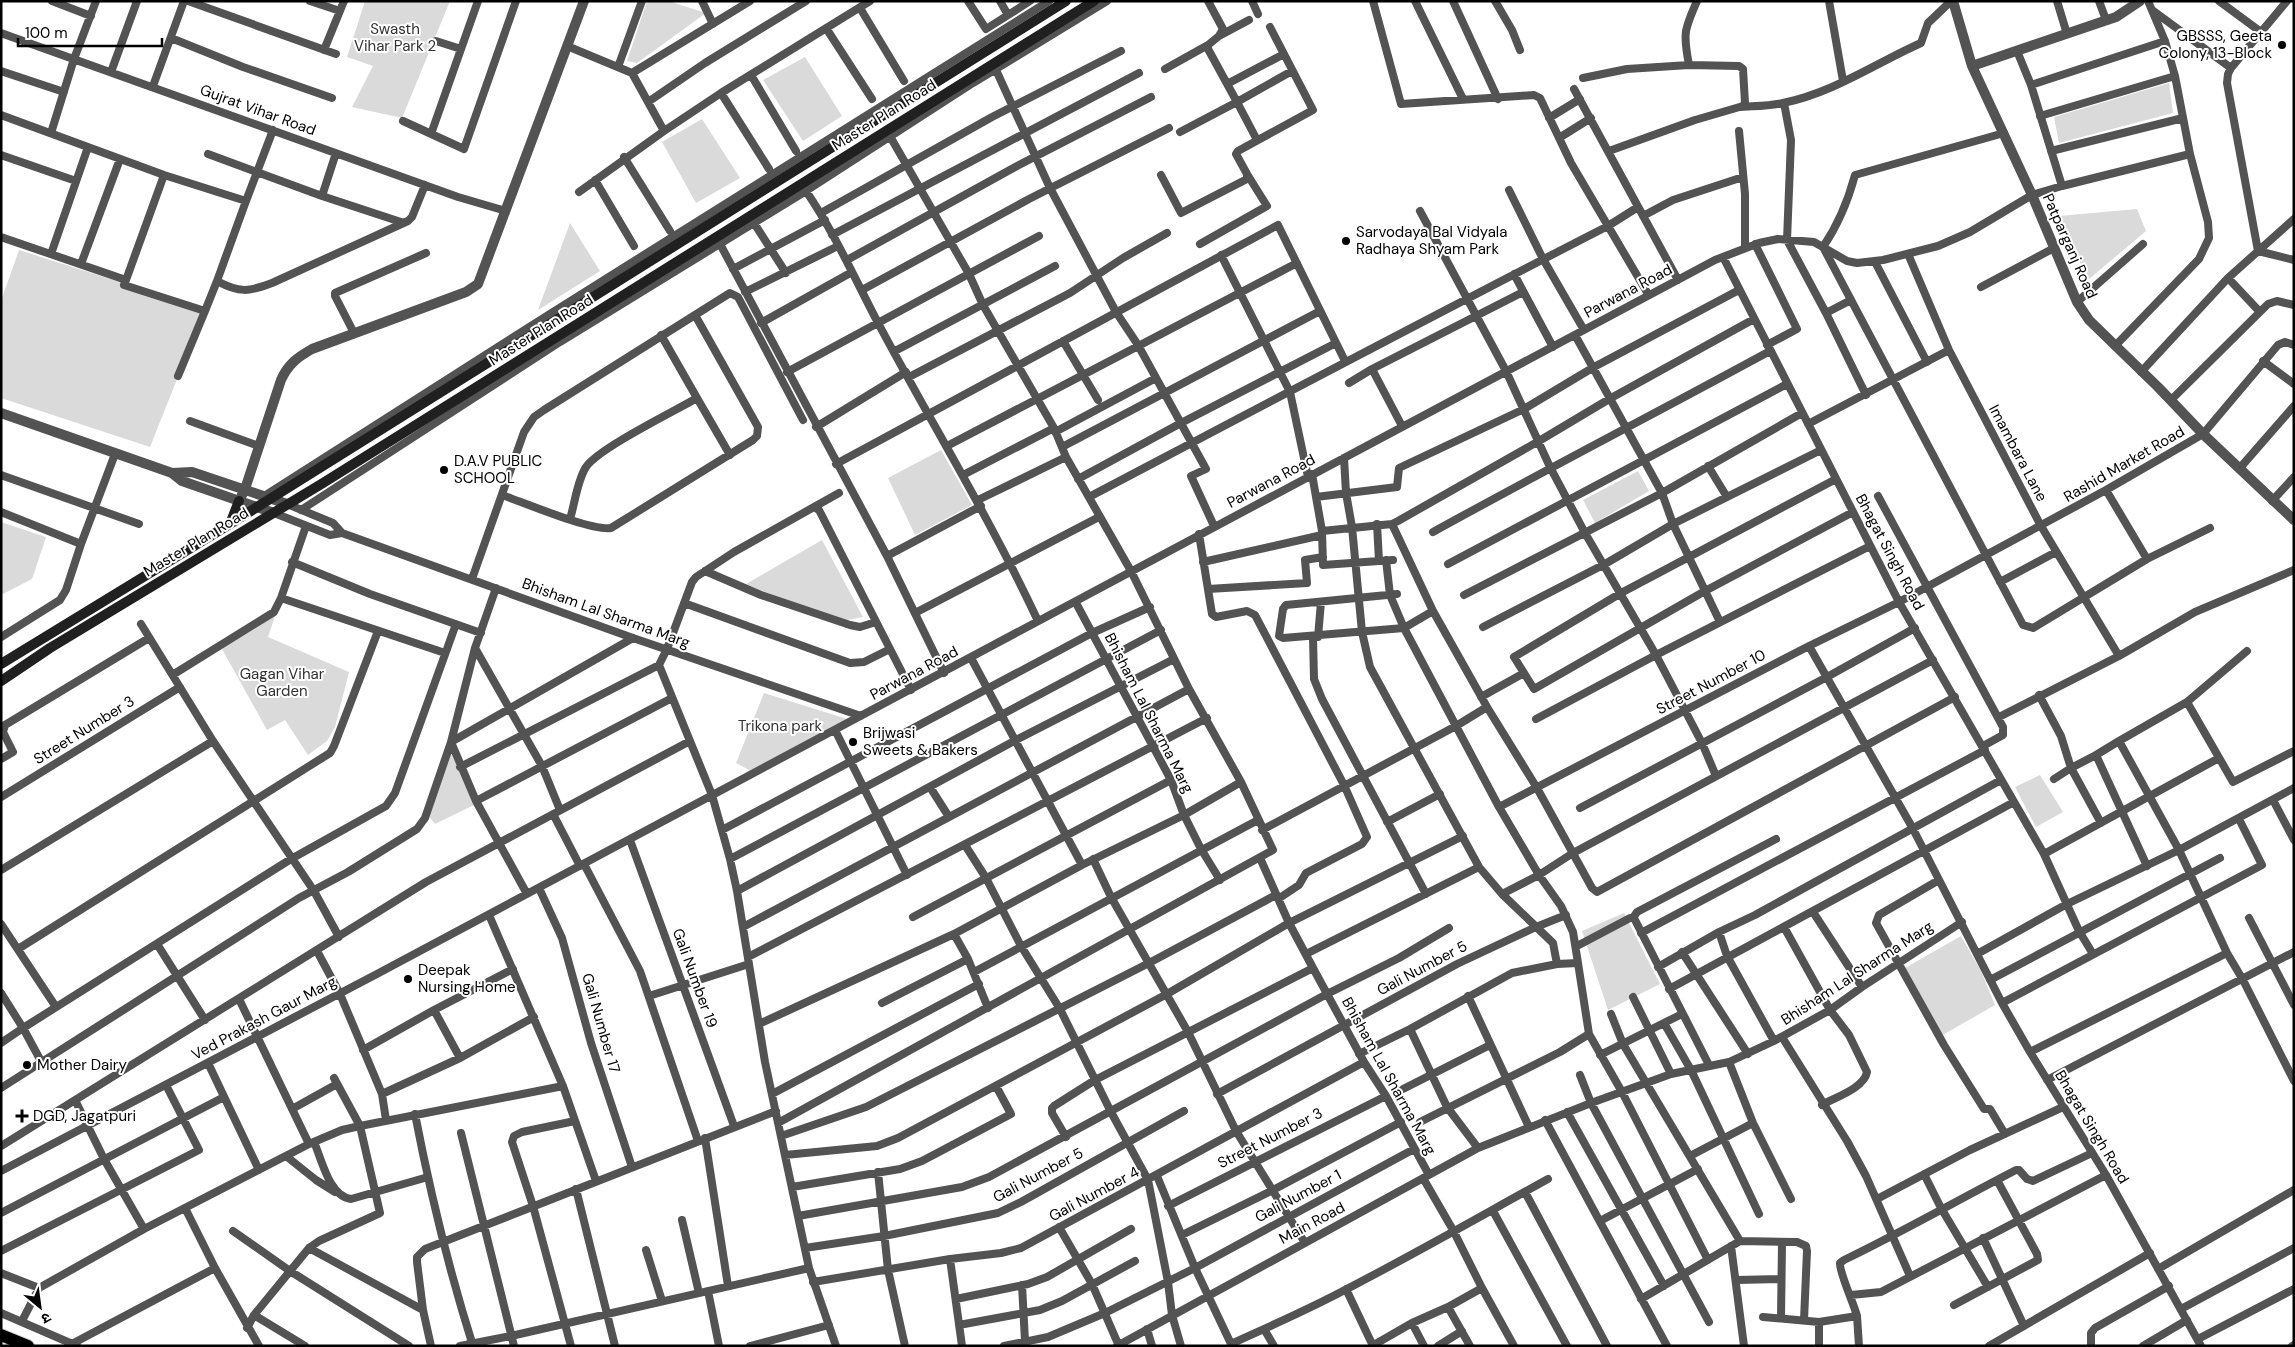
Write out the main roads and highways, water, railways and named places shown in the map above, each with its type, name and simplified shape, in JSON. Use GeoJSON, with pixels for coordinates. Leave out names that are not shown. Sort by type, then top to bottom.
{"type":"FeatureCollection","features":[{"type":"Feature","properties":{"kind":"main road","name":"Master Plan Road"},"geometry":{"type":"LineString","coordinates":[[1,664],[256,508],[268,497],[1066,1]]}},
{"type":"Feature","properties":{"kind":"main road","name":"Master Plan Road"},"geometry":{"type":"LineString","coordinates":[[1,681],[50,648],[274,513],[795,193],[1094,1]]}},
{"type":"Feature","properties":{"kind":"main road"},"geometry":{"type":"LineString","coordinates":[[230,524],[239,501]]}},
{"type":"Feature","properties":{"kind":"main road"},"geometry":{"type":"LineString","coordinates":[[1,1335],[28,1346]]}},
{"type":"Feature","properties":{"kind":"place","name":"GBSSS, Geeta Colony, 13-Block"},"geometry":{"type":"Point","coordinates":[2282,45]}},
{"type":"Feature","properties":{"kind":"place","name":"Sarvodaya Bal Vidyala Radhaya Shyam Park"},"geometry":{"type":"Point","coordinates":[1346,241]}},
{"type":"Feature","properties":{"kind":"place","name":"D.A.V PUBLIC SCHOOL"},"geometry":{"type":"Point","coordinates":[444,470]}},
{"type":"Feature","properties":{"kind":"place","name":"Brijwasi Sweets & Bakers"},"geometry":{"type":"Point","coordinates":[853,742]}},
{"type":"Feature","properties":{"kind":"place","name":"Deepak Nursing Home"},"geometry":{"type":"Point","coordinates":[408,979]}},
{"type":"Feature","properties":{"kind":"place","name":"Mother Dairy"},"geometry":{"type":"Point","coordinates":[27,1065]}},
{"type":"Feature","properties":{"kind":"place","name":"DGD, Jagatpuri"},"geometry":{"type":"Point","coordinates":[22,1116]}},
{"type":"Feature","properties":{"kind":"park label","name":"Swasth Vihar Park 2"},"geometry":{"type":"Point","coordinates":[395,38]}},
{"type":"Feature","properties":{"kind":"park label","name":"Gagan Vihar Garden"},"geometry":{"type":"Point","coordinates":[282,682]}},
{"type":"Feature","properties":{"kind":"park label","name":"Trikona park"},"geometry":{"type":"Point","coordinates":[780,726]}}]}
